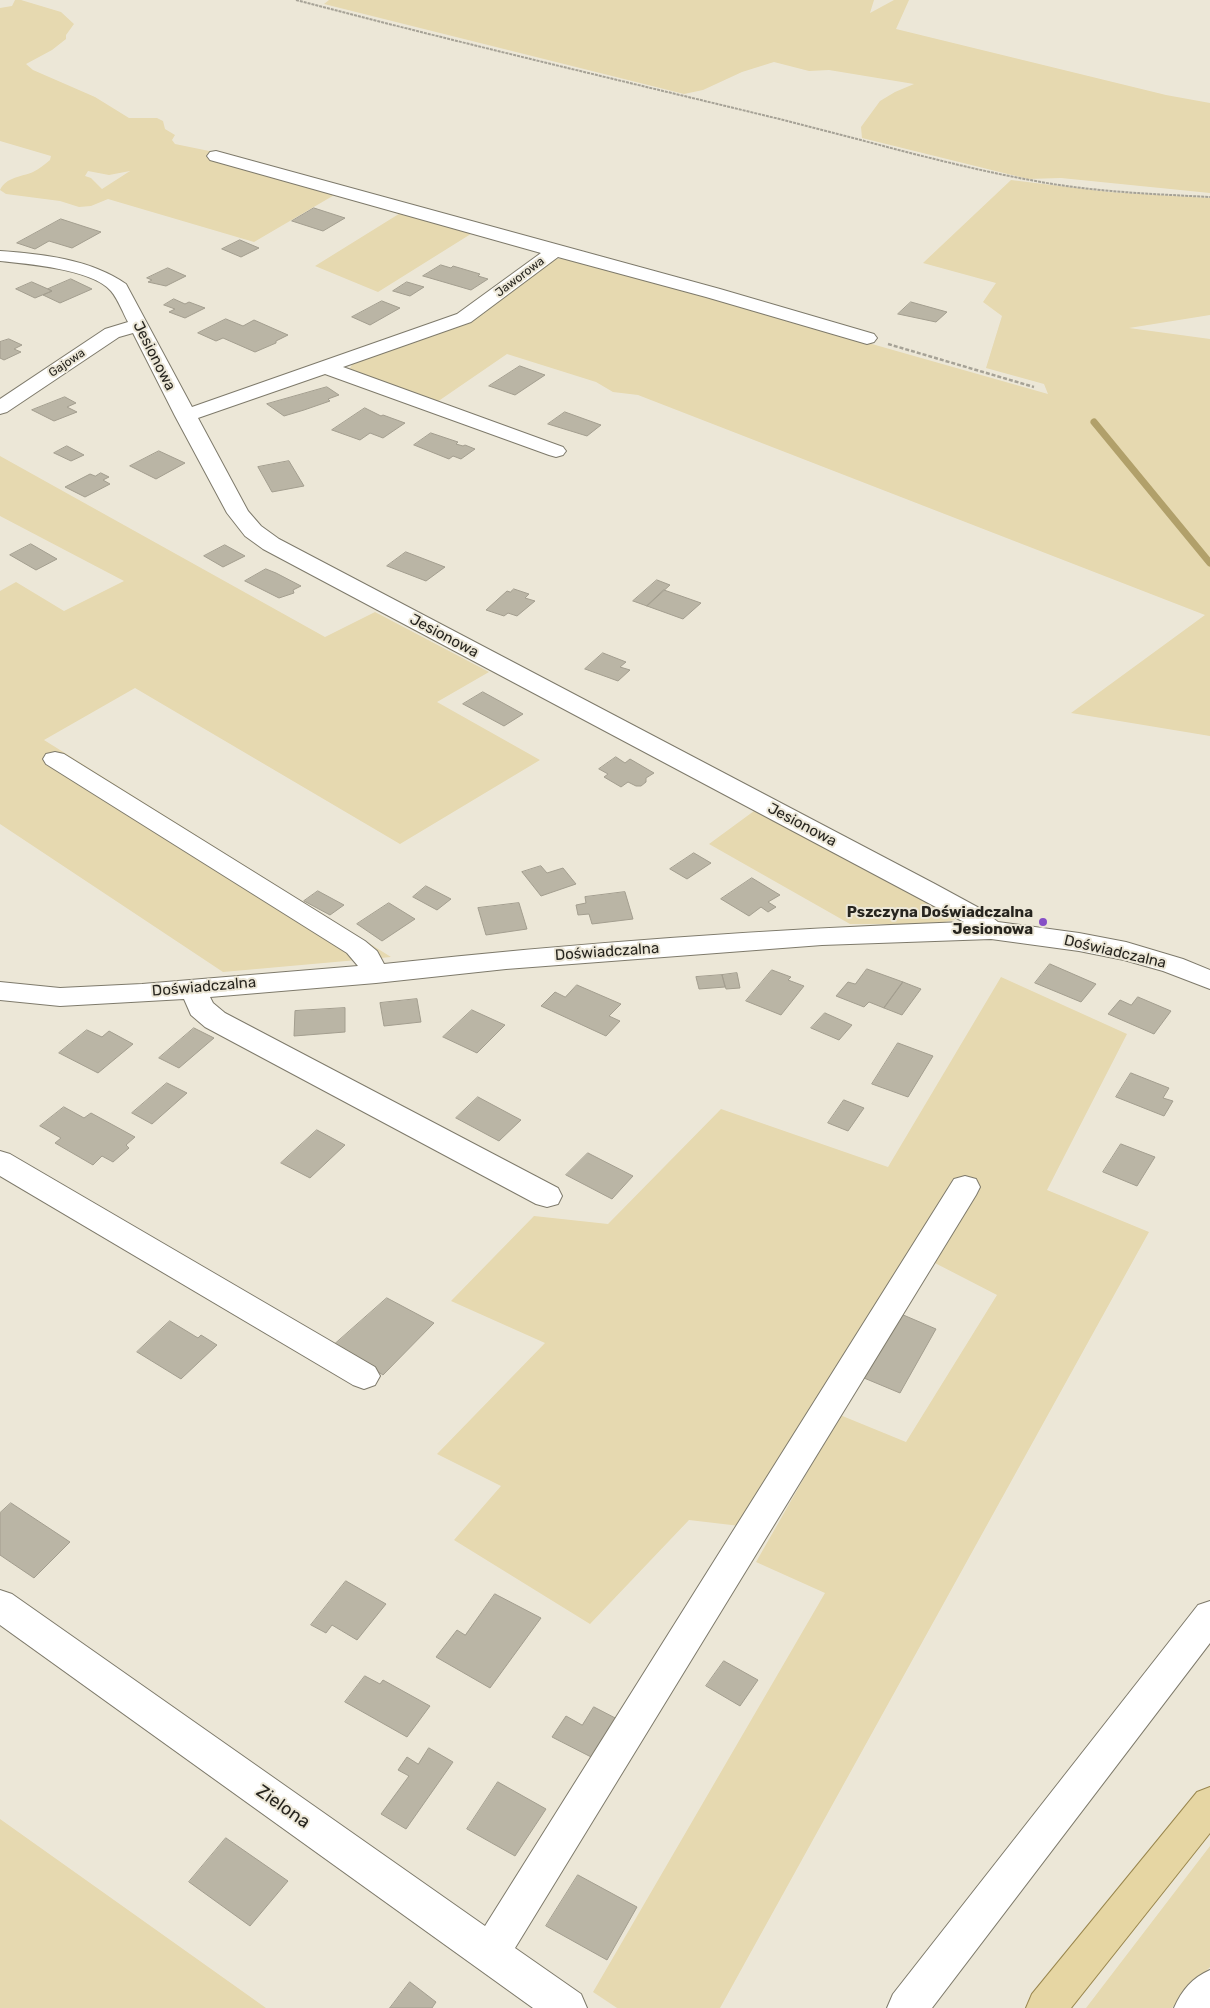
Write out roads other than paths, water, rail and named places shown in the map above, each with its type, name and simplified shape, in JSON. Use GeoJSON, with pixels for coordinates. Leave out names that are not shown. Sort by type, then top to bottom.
{"type":"FeatureCollection","features":[{"type":"Feature","properties":{"kind":"main road"},"geometry":{"type":"LineString","coordinates":[[1046,2008],[1210,1804]]}},
{"type":"Feature","properties":{"kind":"street","name":"Jaworowa"},"geometry":{"type":"LineString","coordinates":[[216,156],[555,251]]}},
{"type":"Feature","properties":{"kind":"street","name":"Jaworowa"},"geometry":{"type":"LineString","coordinates":[[185,416],[464,318],[555,251]]}},
{"type":"Feature","properties":{"kind":"street"},"geometry":{"type":"LineString","coordinates":[[555,251],[713,293],[867,338]]}},
{"type":"Feature","properties":{"kind":"street","name":"Jesionowa"},"geometry":{"type":"LineString","coordinates":[[0,256],[34,258],[106,278],[119,288],[130,305],[138,325],[185,416],[238,513],[253,531],[271,544],[972,914],[991,930]]}},
{"type":"Feature","properties":{"kind":"street","name":"Gajowa"},"geometry":{"type":"LineString","coordinates":[[0,408],[112,333],[138,325]]}},
{"type":"Feature","properties":{"kind":"street"},"geometry":{"type":"LineString","coordinates":[[325,367],[556,451]]}},
{"type":"Feature","properties":{"kind":"street"},"geometry":{"type":"LineString","coordinates":[[55,759],[356,947],[367,957],[376,974]]}},
{"type":"Feature","properties":{"kind":"street","name":"Doświadczalna"},"geometry":{"type":"LineString","coordinates":[[0,991],[60,997],[376,974],[506,960],[822,936],[991,930],[1079,942],[1126,951],[1173,965],[1210,980]]}},
{"type":"Feature","properties":{"kind":"street"},"geometry":{"type":"LineString","coordinates":[[193,988],[201,1008],[215,1020],[546,1196]]}},
{"type":"Feature","properties":{"kind":"street"},"geometry":{"type":"LineString","coordinates":[[0,1162],[364,1376]]}},
{"type":"Feature","properties":{"kind":"street"},"geometry":{"type":"LineString","coordinates":[[490,1953],[965,1187]]}},
{"type":"Feature","properties":{"kind":"street","name":"Zielona"},"geometry":{"type":"LineString","coordinates":[[0,1605],[567,2008]]}},
{"type":"Feature","properties":{"kind":"street"},"geometry":{"type":"LineString","coordinates":[[907,2008],[1210,1616]]}},
{"type":"Feature","properties":{"kind":"street"},"geometry":{"type":"LineString","coordinates":[[1194,2008],[1210,1990]]}},
{"type":"Feature","properties":{"kind":"waterway"},"geometry":{"type":"LineString","coordinates":[[1094,422],[1210,563]]}},
{"type":"Feature","properties":{"kind":"place","name":"Pszczyna Doświadczalna Jesionowa"},"geometry":{"type":"Point","coordinates":[1043,922]}}]}
